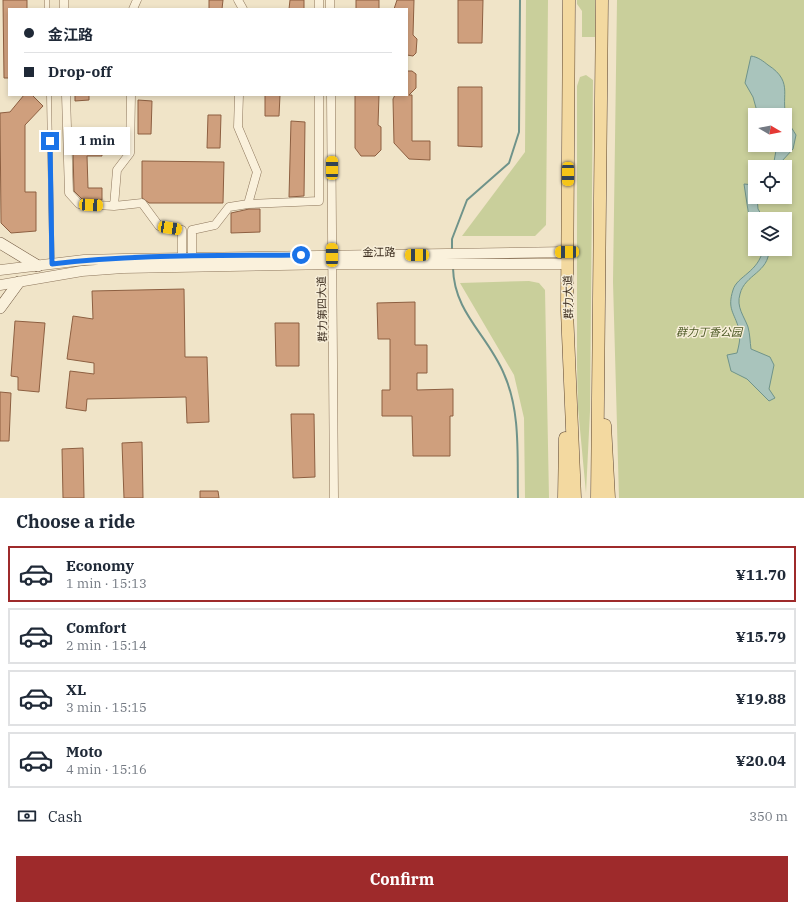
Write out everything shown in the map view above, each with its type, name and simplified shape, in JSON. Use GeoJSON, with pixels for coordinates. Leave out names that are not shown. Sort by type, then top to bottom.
{"type":"FeatureCollection","features":[{"type":"Feature","properties":{"kind":"main road","name":"群力大道"},"geometry":{"type":"LineString","coordinates":[[569,0],[567,311],[575,498]]}},
{"type":"Feature","properties":{"kind":"main road"},"geometry":{"type":"LineString","coordinates":[[597,498],[602,0]]}},
{"type":"Feature","properties":{"kind":"main road"},"geometry":{"type":"LineString","coordinates":[[0,243],[38,266]]}},
{"type":"Feature","properties":{"kind":"main road"},"geometry":{"type":"LineString","coordinates":[[0,308],[19,282]]}},
{"type":"Feature","properties":{"kind":"main road"},"geometry":{"type":"LineString","coordinates":[[600,305],[609,498]]}},
{"type":"Feature","properties":{"kind":"main road"},"geometry":{"type":"LineString","coordinates":[[564,498],[567,311]]}},
{"type":"Feature","properties":{"kind":"street"},"geometry":{"type":"LineString","coordinates":[[66,96],[69,193],[79,204],[114,206],[142,203],[159,226],[182,230],[187,257]]}},
{"type":"Feature","properties":{"kind":"street"},"geometry":{"type":"LineString","coordinates":[[114,206],[117,170],[130,153],[131,96]]}},
{"type":"Feature","properties":{"kind":"street"},"geometry":{"type":"LineString","coordinates":[[239,96],[238,127],[257,172],[248,204]]}},
{"type":"Feature","properties":{"kind":"street"},"geometry":{"type":"LineString","coordinates":[[187,257],[192,230],[215,225],[229,208],[248,204],[319,201],[319,96]]}},
{"type":"Feature","properties":{"kind":"street","name":"群力第四大道"},"geometry":{"type":"LineString","coordinates":[[331,96],[334,498]]}},
{"type":"Feature","properties":{"kind":"street","name":"金江路"},"geometry":{"type":"LineString","coordinates":[[0,270],[84,260],[187,257],[332,259],[567,258]]}},
{"type":"Feature","properties":{"kind":"street","name":"金江路"},"geometry":{"type":"LineString","coordinates":[[0,285],[82,271],[332,259]]}},
{"type":"Feature","properties":{"kind":"lane"},"geometry":{"type":"LineString","coordinates":[[49,96],[52,264]]}},
{"type":"Feature","properties":{"kind":"green space"},"geometry":{"type":"Polygon","coordinates":[[[526,0],[548,0],[546,225],[535,236],[462,236],[525,152],[526,0]]]}},
{"type":"Feature","properties":{"kind":"green space"},"geometry":{"type":"Polygon","coordinates":[[[577,0],[595,0],[595,37],[582,37],[582,11],[577,4],[577,0]]]}},
{"type":"Feature","properties":{"kind":"green space","name":"群力丁香公园"},"geometry":{"type":"Polygon","coordinates":[[[617,0],[804,0],[804,498],[619,498],[613,282],[617,0]]]}},
{"type":"Feature","properties":{"kind":"green space"},"geometry":{"type":"Polygon","coordinates":[[[586,75],[593,80],[590,411],[586,493],[578,408],[577,366],[577,86],[580,77],[586,75]]]}},
{"type":"Feature","properties":{"kind":"green space"},"geometry":{"type":"Polygon","coordinates":[[[529,281],[539,283],[545,290],[549,498],[525,498],[524,418],[514,375],[460,283],[529,281]]]}},
{"type":"Feature","properties":{"kind":"water"},"geometry":{"type":"Polygon","coordinates":[[[751,56],[760,59],[782,78],[785,91],[785,108],[756,108],[753,97],[745,83],[751,56]]]}},
{"type":"Feature","properties":{"kind":"water"},"geometry":{"type":"Polygon","coordinates":[[[792,128],[796,135],[792,150],[792,128]]]}},
{"type":"Feature","properties":{"kind":"water"},"geometry":{"type":"Polygon","coordinates":[[[776,152],[790,152],[783,160],[774,160],[776,152]]]}},
{"type":"Feature","properties":{"kind":"water"},"geometry":{"type":"Polygon","coordinates":[[[744,184],[748,184],[748,204],[758,204],[760,212],[748,212],[744,184]]]}},
{"type":"Feature","properties":{"kind":"water"},"geometry":{"type":"Polygon","coordinates":[[[768,256],[761,269],[743,287],[740,294],[739,303],[748,327],[751,349],[770,357],[774,365],[769,389],[775,398],[769,401],[747,379],[731,371],[727,355],[737,353],[740,341],[739,329],[731,306],[731,296],[733,290],[735,285],[753,268],[761,257],[768,256]]]}},
{"type":"Feature","properties":{"kind":"building"},"geometry":{"type":"Polygon","coordinates":[[[3,0],[27,0],[27,8],[8,8],[8,78],[4,78],[3,0]]]}},
{"type":"Feature","properties":{"kind":"building"},"geometry":{"type":"Polygon","coordinates":[[[209,0],[223,0],[222,8],[209,8],[209,0]]]}},
{"type":"Feature","properties":{"kind":"building"},"geometry":{"type":"Polygon","coordinates":[[[290,0],[304,0],[304,8],[289,8],[290,0]]]}},
{"type":"Feature","properties":{"kind":"building"},"geometry":{"type":"Polygon","coordinates":[[[356,0],[379,0],[379,8],[356,8],[356,0]]]}},
{"type":"Feature","properties":{"kind":"building"},"geometry":{"type":"Polygon","coordinates":[[[397,0],[414,0],[413,35],[417,39],[416,53],[413,56],[408,55],[408,8],[394,8],[397,0]]]}},
{"type":"Feature","properties":{"kind":"building"},"geometry":{"type":"Polygon","coordinates":[[[458,0],[483,0],[482,43],[458,43],[458,0]]]}},
{"type":"Feature","properties":{"kind":"building"},"geometry":{"type":"Polygon","coordinates":[[[408,71],[412,71],[416,74],[416,88],[409,95],[412,95],[412,141],[430,141],[430,160],[409,159],[394,143],[393,99],[394,96],[408,96],[408,71]]]}},
{"type":"Feature","properties":{"kind":"building"},"geometry":{"type":"Polygon","coordinates":[[[458,87],[482,87],[482,147],[458,146],[458,87]]]}},
{"type":"Feature","properties":{"kind":"building"},"geometry":{"type":"Polygon","coordinates":[[[23,96],[33,96],[43,106],[25,125],[25,192],[36,192],[36,231],[11,233],[1,223],[0,113],[10,112],[23,96]]]}},
{"type":"Feature","properties":{"kind":"building"},"geometry":{"type":"Polygon","coordinates":[[[75,96],[89,96],[89,100],[75,101],[75,96]]]}},
{"type":"Feature","properties":{"kind":"building"},"geometry":{"type":"Polygon","coordinates":[[[265,96],[280,96],[279,116],[265,116],[265,96]]]}},
{"type":"Feature","properties":{"kind":"building"},"geometry":{"type":"Polygon","coordinates":[[[355,96],[379,96],[378,125],[381,127],[381,150],[375,156],[361,156],[355,148],[355,96]]]}},
{"type":"Feature","properties":{"kind":"building"},"geometry":{"type":"Polygon","coordinates":[[[138,100],[152,101],[151,134],[138,134],[138,100]]]}},
{"type":"Feature","properties":{"kind":"building"},"geometry":{"type":"Polygon","coordinates":[[[208,115],[221,115],[220,148],[207,148],[208,115]]]}},
{"type":"Feature","properties":{"kind":"building"},"geometry":{"type":"Polygon","coordinates":[[[291,121],[305,122],[304,196],[289,197],[291,121]]]}},
{"type":"Feature","properties":{"kind":"building"},"geometry":{"type":"Polygon","coordinates":[[[101,138],[102,156],[87,156],[88,188],[102,188],[102,200],[82,199],[74,191],[73,151],[79,140],[101,138]]]}},
{"type":"Feature","properties":{"kind":"building"},"geometry":{"type":"Polygon","coordinates":[[[142,161],[224,162],[223,203],[149,203],[142,198],[142,161]]]}},
{"type":"Feature","properties":{"kind":"building"},"geometry":{"type":"Polygon","coordinates":[[[249,209],[260,209],[260,232],[231,233],[231,213],[249,209]]]}},
{"type":"Feature","properties":{"kind":"building"},"geometry":{"type":"Polygon","coordinates":[[[184,289],[185,357],[207,357],[209,422],[187,423],[186,397],[87,399],[86,411],[66,408],[70,371],[94,374],[94,363],[67,359],[73,316],[93,319],[92,291],[184,289]]]}},
{"type":"Feature","properties":{"kind":"building"},"geometry":{"type":"Polygon","coordinates":[[[415,302],[415,345],[427,345],[427,373],[417,373],[417,390],[453,389],[453,416],[450,416],[450,456],[413,456],[412,416],[382,416],[382,390],[390,390],[390,339],[378,339],[377,303],[415,302]]]}},
{"type":"Feature","properties":{"kind":"building"},"geometry":{"type":"Polygon","coordinates":[[[15,321],[45,323],[39,392],[18,390],[18,377],[11,376],[15,321]]]}},
{"type":"Feature","properties":{"kind":"building"},"geometry":{"type":"Polygon","coordinates":[[[275,323],[299,323],[299,366],[276,366],[275,323]]]}},
{"type":"Feature","properties":{"kind":"building"},"geometry":{"type":"Polygon","coordinates":[[[0,392],[11,393],[9,441],[0,441],[0,392]]]}},
{"type":"Feature","properties":{"kind":"building"},"geometry":{"type":"Polygon","coordinates":[[[291,414],[314,414],[315,477],[293,478],[291,414]]]}},
{"type":"Feature","properties":{"kind":"building"},"geometry":{"type":"Polygon","coordinates":[[[142,442],[143,498],[124,498],[122,443],[142,442]]]}},
{"type":"Feature","properties":{"kind":"building"},"geometry":{"type":"Polygon","coordinates":[[[83,448],[84,498],[63,498],[62,449],[83,448]]]}},
{"type":"Feature","properties":{"kind":"building"},"geometry":{"type":"Polygon","coordinates":[[[200,491],[218,491],[219,498],[200,498],[200,491]]]}},
{"type":"Feature","properties":{"kind":"waterway"},"geometry":{"type":"LineString","coordinates":[[452,251],[452,239],[467,200],[509,163],[519,132],[520,0]]}},
{"type":"Feature","properties":{"kind":"waterway"},"geometry":{"type":"LineString","coordinates":[[453,268],[455,284],[465,311],[497,360],[509,389],[516,419],[518,498]]}},
{"type":"Feature","properties":{"kind":"route"},"geometry":{"type":"LineString","coordinates":[[50,141],[52,264],[84,260],[301,255]]}}]}
